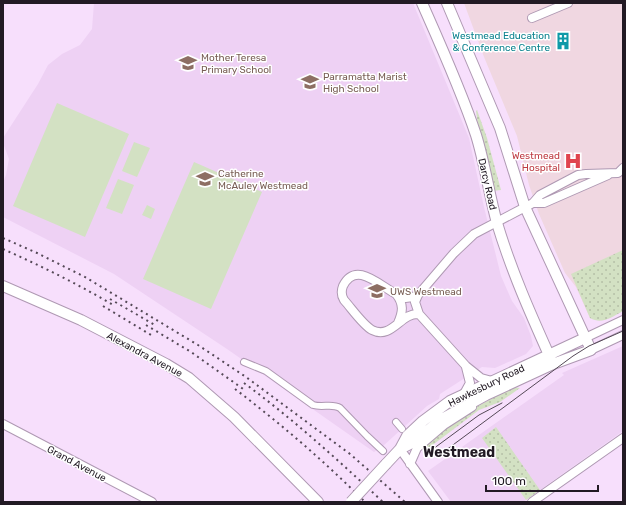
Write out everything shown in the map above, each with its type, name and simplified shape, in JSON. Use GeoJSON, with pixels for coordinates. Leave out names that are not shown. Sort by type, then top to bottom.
{"type":"FeatureCollection","features":[{"type":"Feature","properties":{"kind":"street","name":"Darcy Road"},"geometry":{"type":"LineString","coordinates":[[422,3],[476,136],[497,222],[513,273],[552,360]]}},
{"type":"Feature","properties":{"kind":"street"},"geometry":{"type":"LineString","coordinates":[[447,3],[500,128],[529,205],[591,350]]}},
{"type":"Feature","properties":{"kind":"street"},"geometry":{"type":"LineString","coordinates":[[532,18],[568,3]]}},
{"type":"Feature","properties":{"kind":"street"},"geometry":{"type":"LineString","coordinates":[[492,381],[481,378],[466,366],[419,314],[415,302],[418,294],[474,234],[529,205],[540,195],[578,175],[618,173],[623,168]]}},
{"type":"Feature","properties":{"kind":"street"},"geometry":{"type":"LineString","coordinates":[[529,205],[544,203],[610,174]]}},
{"type":"Feature","properties":{"kind":"street"},"geometry":{"type":"LineString","coordinates":[[418,294],[406,298],[361,274],[351,276],[347,280],[341,292],[344,300],[372,330],[383,333],[388,331],[410,314],[419,314]]}},
{"type":"Feature","properties":{"kind":"street","name":"Alexandra Avenue"},"geometry":{"type":"LineString","coordinates":[[3,286],[81,320],[166,364],[189,378],[234,417],[318,502]]}},
{"type":"Feature","properties":{"kind":"street"},"geometry":{"type":"LineString","coordinates":[[396,294],[400,299],[403,308],[398,323]]}},
{"type":"Feature","properties":{"kind":"street","name":"Hawkesbury Road"},"geometry":{"type":"LineString","coordinates":[[400,449],[412,443],[442,419],[552,360],[585,338],[623,320]]}},
{"type":"Feature","properties":{"kind":"street","name":"Hawkesbury Road"},"geometry":{"type":"LineString","coordinates":[[351,502],[400,449],[407,436],[441,407],[492,381],[552,360],[591,350],[623,335]]}},
{"type":"Feature","properties":{"kind":"street"},"geometry":{"type":"LineString","coordinates":[[244,362],[266,371],[313,405],[318,407],[336,405],[383,451]]}},
{"type":"Feature","properties":{"kind":"street"},"geometry":{"type":"LineString","coordinates":[[464,394],[470,383],[466,366]]}},
{"type":"Feature","properties":{"kind":"street","name":"Hawkesbury Road"},"geometry":{"type":"LineString","coordinates":[[410,464],[417,448],[444,425],[466,411],[486,395]]}},
{"type":"Feature","properties":{"kind":"street"},"geometry":{"type":"LineString","coordinates":[[396,422],[402,429]]}},
{"type":"Feature","properties":{"kind":"street","name":"Grand Avenue"},"geometry":{"type":"LineString","coordinates":[[3,424],[152,502]]}},
{"type":"Feature","properties":{"kind":"street"},"geometry":{"type":"LineString","coordinates":[[532,502],[623,438]]}},
{"type":"Feature","properties":{"kind":"street"},"geometry":{"type":"LineString","coordinates":[[400,449],[438,502]]}},
{"type":"Feature","properties":{"kind":"shaded area","name":"Catherine McAuley Westmead"},"geometry":{"type":"Polygon","coordinates":[[[94,3],[413,3],[469,138],[501,276],[512,301],[524,318],[533,346],[526,354],[495,368],[482,367],[440,394],[439,399],[427,406],[383,446],[374,452],[227,349],[114,274],[3,217],[3,182],[9,159],[3,143],[3,138],[38,84],[48,65],[62,54],[80,45],[92,29],[94,3]]]}},
{"type":"Feature","properties":{"kind":"shaded area","name":"Westmead Hospital"},"geometry":{"type":"Polygon","coordinates":[[[464,3],[623,3],[623,311],[604,320],[590,318],[576,287],[565,273],[539,214],[529,185],[517,136],[484,57],[464,3]]]}},
{"type":"Feature","properties":{"kind":"shaded area"},"geometry":{"type":"Polygon","coordinates":[[[623,346],[623,431],[523,502],[451,502],[428,471],[564,375],[562,373],[623,346]]]}},
{"type":"Feature","properties":{"kind":"green space"},"geometry":{"type":"Polygon","coordinates":[[[57,103],[129,134],[85,237],[13,206],[57,103]]]}},
{"type":"Feature","properties":{"kind":"green space"},"geometry":{"type":"Polygon","coordinates":[[[477,110],[487,138],[501,190],[493,191],[478,126],[477,110]]]}},
{"type":"Feature","properties":{"kind":"green space"},"geometry":{"type":"Polygon","coordinates":[[[134,142],[150,148],[137,177],[122,171],[134,142]]]}},
{"type":"Feature","properties":{"kind":"green space"},"geometry":{"type":"Polygon","coordinates":[[[194,162],[262,192],[211,309],[143,279],[194,162]]]}},
{"type":"Feature","properties":{"kind":"green space"},"geometry":{"type":"Polygon","coordinates":[[[118,179],[134,185],[122,214],[106,208],[118,179]]]}},
{"type":"Feature","properties":{"kind":"green space"},"geometry":{"type":"Polygon","coordinates":[[[147,205],[155,209],[151,219],[142,215],[147,205]]]}},
{"type":"Feature","properties":{"kind":"green space"},"geometry":{"type":"Polygon","coordinates":[[[623,250],[623,311],[611,318],[599,321],[594,320],[590,318],[571,274],[623,250]]]}},
{"type":"Feature","properties":{"kind":"green space"},"geometry":{"type":"Polygon","coordinates":[[[513,387],[520,388],[500,402],[479,410],[426,450],[422,445],[465,413],[513,387]]]}},
{"type":"Feature","properties":{"kind":"green space"},"geometry":{"type":"Polygon","coordinates":[[[496,427],[540,490],[526,500],[482,438],[496,427]]]}},
{"type":"Feature","properties":{"kind":"tram line"},"geometry":{"type":"LineString","coordinates":[[438,456],[573,356],[589,346],[623,331]]}},
{"type":"Feature","properties":{"kind":"tram line"},"geometry":{"type":"LineString","coordinates":[[433,449],[479,415],[502,403]]}},
{"type":"Feature","properties":{"kind":"railway"},"geometry":{"type":"LineString","coordinates":[[3,238],[85,277],[198,345],[246,377],[350,454],[405,502]]}},
{"type":"Feature","properties":{"kind":"railway"},"geometry":{"type":"LineString","coordinates":[[3,249],[59,276],[113,305]]}},
{"type":"Feature","properties":{"kind":"railway"},"geometry":{"type":"LineString","coordinates":[[110,299],[155,325]]}},
{"type":"Feature","properties":{"kind":"railway"},"geometry":{"type":"LineString","coordinates":[[103,306],[151,335]]}},
{"type":"Feature","properties":{"kind":"railway"},"geometry":{"type":"LineString","coordinates":[[146,325],[191,352],[246,391]]}},
{"type":"Feature","properties":{"kind":"railway"},"geometry":{"type":"LineString","coordinates":[[244,383],[315,440],[383,502]]}},
{"type":"Feature","properties":{"kind":"railway"},"geometry":{"type":"LineString","coordinates":[[235,389],[302,443],[365,502]]}},
{"type":"Feature","properties":{"kind":"place","name":"Westmead Education & Conference Centre"},"geometry":{"type":"Point","coordinates":[563,41]}},
{"type":"Feature","properties":{"kind":"place","name":"Mother Teresa Primary School"},"geometry":{"type":"Point","coordinates":[188,63]}},
{"type":"Feature","properties":{"kind":"place","name":"Parramatta Marist High School"},"geometry":{"type":"Point","coordinates":[310,82]}},
{"type":"Feature","properties":{"kind":"place","name":"Westmead Hospital"},"geometry":{"type":"Point","coordinates":[573,161]}},
{"type":"Feature","properties":{"kind":"place","name":"Catherine McAuley Westmead"},"geometry":{"type":"Point","coordinates":[205,179]}},
{"type":"Feature","properties":{"kind":"place","name":"UWS Westmead"},"geometry":{"type":"Point","coordinates":[377,291]}},
{"type":"Feature","properties":{"kind":"district","name":"Westmead"},"geometry":{"type":"Point","coordinates":[459,452]}}]}
